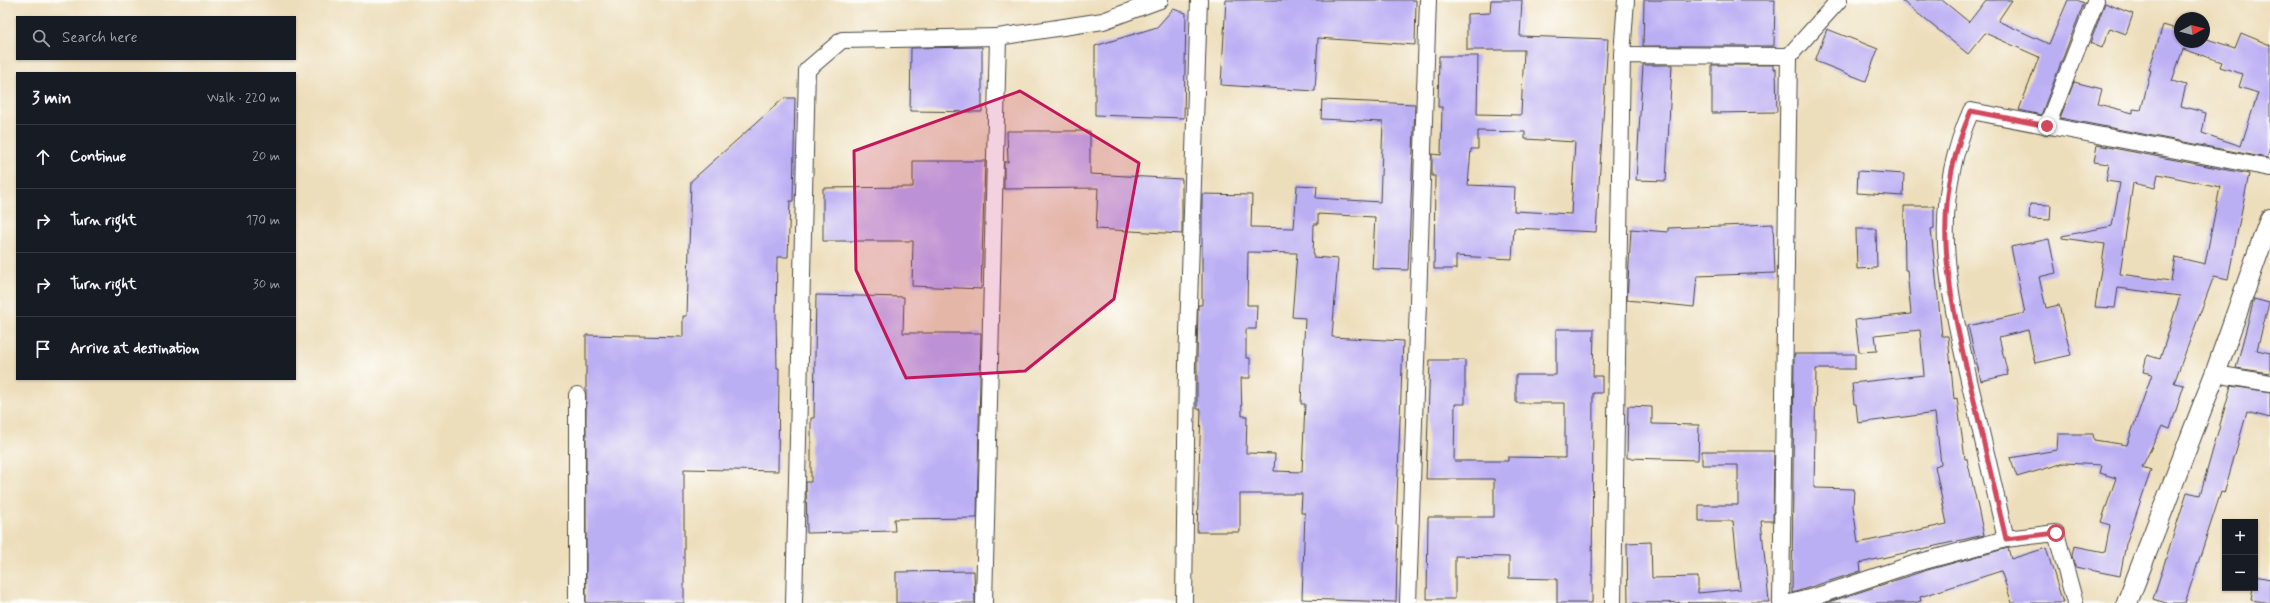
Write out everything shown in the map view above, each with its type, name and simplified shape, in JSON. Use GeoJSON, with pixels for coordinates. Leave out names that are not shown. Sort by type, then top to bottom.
{"type":"FeatureCollection","features":[{"type":"Feature","properties":{"kind":"street"},"geometry":{"type":"LineString","coordinates":[[794,603],[807,70],[842,40],[998,37],[1102,21],[1160,0]]}},
{"type":"Feature","properties":{"kind":"street"},"geometry":{"type":"LineString","coordinates":[[1184,603],[1187,364],[1199,0]]}},
{"type":"Feature","properties":{"kind":"street"},"geometry":{"type":"LineString","coordinates":[[1408,603],[1428,0]]}},
{"type":"Feature","properties":{"kind":"street"},"geometry":{"type":"LineString","coordinates":[[1613,603],[1622,55],[1626,0]]}},
{"type":"Feature","properties":{"kind":"street"},"geometry":{"type":"LineString","coordinates":[[1781,603],[1789,56],[1839,0]]}},
{"type":"Feature","properties":{"kind":"street"},"geometry":{"type":"LineString","coordinates":[[2047,126],[2096,0]]}},
{"type":"Feature","properties":{"kind":"street"},"geometry":{"type":"LineString","coordinates":[[984,603],[998,37]]}},
{"type":"Feature","properties":{"kind":"street"},"geometry":{"type":"LineString","coordinates":[[1622,55],[1789,56]]}},
{"type":"Feature","properties":{"kind":"street"},"geometry":{"type":"LineString","coordinates":[[2006,539],[1951,302],[1945,237],[1947,188],[1960,137],[1971,111],[2270,168]]}},
{"type":"Feature","properties":{"kind":"street"},"geometry":{"type":"LineString","coordinates":[[2127,603],[2215,374],[2270,219]]}},
{"type":"Feature","properties":{"kind":"street"},"geometry":{"type":"LineString","coordinates":[[2215,374],[2270,383]]}},
{"type":"Feature","properties":{"kind":"street"},"geometry":{"type":"LineString","coordinates":[[577,395],[577,603]]}},
{"type":"Feature","properties":{"kind":"street"},"geometry":{"type":"LineString","coordinates":[[1790,603],[1818,600],[1913,564],[2006,539],[2056,533],[2075,603]]}},
{"type":"Feature","properties":{"kind":"highlighted area"},"geometry":{"type":"Polygon","coordinates":[[[1020,91],[1139,163],[1114,299],[1025,371],[906,378],[856,270],[854,151],[1020,91]]]}},
{"type":"Feature","properties":{"kind":"building"},"geometry":{"type":"Polygon","coordinates":[[[1226,0],[1416,0],[1415,45],[1318,38],[1315,91],[1221,85],[1226,0]]]}},
{"type":"Feature","properties":{"kind":"building"},"geometry":{"type":"Polygon","coordinates":[[[1491,0],[1522,0],[1520,36],[1608,39],[1596,232],[1514,228],[1512,259],[1456,256],[1456,269],[1434,269],[1435,176],[1432,176],[1432,154],[1441,155],[1442,107],[1438,107],[1439,56],[1478,56],[1477,114],[1521,115],[1524,50],[1467,50],[1467,14],[1490,13],[1491,0]],[[1478,131],[1478,149],[1471,149],[1468,185],[1515,187],[1514,211],[1571,214],[1575,142],[1525,139],[1525,132],[1478,131]]]}},
{"type":"Feature","properties":{"kind":"building"},"geometry":{"type":"Polygon","coordinates":[[[1644,0],[1775,0],[1774,46],[1643,46],[1644,0]]]}},
{"type":"Feature","properties":{"kind":"building"},"geometry":{"type":"Polygon","coordinates":[[[1901,0],[1942,0],[1969,22],[1986,0],[2012,0],[1998,21],[2049,44],[2068,0],[2077,0],[2084,3],[2041,115],[2019,110],[2039,57],[1985,33],[1968,54],[1901,0]]]}},
{"type":"Feature","properties":{"kind":"building"},"geometry":{"type":"Polygon","coordinates":[[[2105,3],[2133,14],[2126,34],[2110,28],[2102,48],[2090,43],[2105,3]]]}},
{"type":"Feature","properties":{"kind":"building"},"geometry":{"type":"Polygon","coordinates":[[[1173,9],[1186,13],[1184,118],[1095,115],[1095,46],[1157,27],[1173,9]]]}},
{"type":"Feature","properties":{"kind":"building"},"geometry":{"type":"Polygon","coordinates":[[[2163,25],[2174,28],[2174,48],[2210,48],[2210,40],[2235,48],[2241,33],[2270,45],[2270,147],[2267,158],[2060,118],[2074,82],[2102,89],[2098,104],[2133,113],[2133,109],[2141,110],[2151,70],[2149,70],[2163,25]],[[2183,49],[2172,81],[2186,85],[2181,106],[2206,113],[2202,133],[2241,146],[2258,93],[2239,87],[2243,74],[2220,67],[2222,62],[2183,49]]]}},
{"type":"Feature","properties":{"kind":"building"},"geometry":{"type":"Polygon","coordinates":[[[1827,29],[1878,49],[1866,81],[1815,61],[1827,29]]]}},
{"type":"Feature","properties":{"kind":"building"},"geometry":{"type":"Polygon","coordinates":[[[982,47],[982,112],[910,111],[911,48],[982,47]]]}},
{"type":"Feature","properties":{"kind":"building"},"geometry":{"type":"Polygon","coordinates":[[[1643,65],[1672,65],[1666,181],[1636,180],[1643,65]]]}},
{"type":"Feature","properties":{"kind":"building"},"geometry":{"type":"Polygon","coordinates":[[[1712,65],[1773,65],[1773,69],[1776,69],[1777,112],[1712,113],[1712,65]]]}},
{"type":"Feature","properties":{"kind":"building"},"geometry":{"type":"Polygon","coordinates":[[[784,98],[795,98],[793,201],[790,201],[788,257],[777,257],[776,317],[777,368],[779,368],[778,471],[684,469],[684,603],[586,603],[586,335],[683,337],[683,316],[687,316],[691,181],[784,98]]]}},
{"type":"Feature","properties":{"kind":"building"},"geometry":{"type":"Polygon","coordinates":[[[1322,100],[1415,104],[1408,270],[1372,269],[1375,217],[1318,214],[1318,224],[1314,224],[1313,257],[1338,259],[1332,337],[1403,341],[1396,525],[1398,525],[1396,602],[1302,599],[1305,513],[1301,513],[1302,494],[1240,494],[1240,532],[1197,532],[1201,409],[1197,409],[1197,359],[1198,305],[1202,305],[1202,194],[1252,195],[1251,227],[1294,228],[1297,185],[1317,186],[1316,198],[1380,202],[1383,122],[1321,119],[1322,100]],[[1248,252],[1247,305],[1257,305],[1256,329],[1246,329],[1246,358],[1250,358],[1250,378],[1241,378],[1242,416],[1247,416],[1246,453],[1275,454],[1274,471],[1302,472],[1305,404],[1301,404],[1305,318],[1292,317],[1297,253],[1248,252]]]}},
{"type":"Feature","properties":{"kind":"building"},"geometry":{"type":"Polygon","coordinates":[[[1007,131],[1090,131],[1090,174],[1182,179],[1182,234],[1096,229],[1098,188],[1004,189],[1004,162],[1008,162],[1007,131]]]}},
{"type":"Feature","properties":{"kind":"building"},"geometry":{"type":"Polygon","coordinates":[[[2097,145],[2249,174],[2228,279],[2214,276],[2174,383],[2184,385],[2170,429],[2162,426],[2142,467],[2151,470],[2126,544],[2120,576],[2075,567],[2072,556],[2074,546],[2105,552],[2110,525],[2101,522],[2116,478],[2100,473],[2102,465],[2064,463],[2017,477],[2010,458],[2057,450],[2058,434],[2093,434],[2094,440],[2127,445],[2152,374],[2143,372],[2147,355],[2160,359],[2180,296],[2118,288],[2115,308],[2095,307],[2105,244],[2062,238],[2062,236],[2112,226],[2120,183],[2106,181],[2109,164],[2094,162],[2097,145]],[[2158,174],[2155,188],[2133,183],[2120,274],[2171,281],[2175,257],[2205,264],[2220,187],[2158,174]]]}},
{"type":"Feature","properties":{"kind":"building"},"geometry":{"type":"Polygon","coordinates":[[[913,161],[985,161],[981,289],[912,286],[913,241],[823,241],[823,188],[913,187],[913,161]]]}},
{"type":"Feature","properties":{"kind":"building"},"geometry":{"type":"Polygon","coordinates":[[[1858,171],[1904,174],[1903,196],[1857,193],[1858,171]]]}},
{"type":"Feature","properties":{"kind":"building"},"geometry":{"type":"Polygon","coordinates":[[[2030,204],[2051,205],[2050,220],[2029,219],[2030,204]]]}},
{"type":"Feature","properties":{"kind":"building"},"geometry":{"type":"Polygon","coordinates":[[[1904,206],[1934,206],[1934,228],[1931,229],[1942,336],[1948,336],[1954,399],[1957,398],[1965,459],[1967,459],[1984,535],[1860,563],[1861,571],[1792,593],[1794,354],[1855,354],[1855,369],[1816,369],[1814,488],[1854,489],[1853,506],[1858,543],[1947,524],[1935,466],[1941,464],[1935,413],[1858,423],[1856,404],[1854,404],[1852,383],[1924,375],[1920,330],[1875,335],[1877,351],[1859,352],[1855,320],[1911,314],[1907,270],[1905,270],[1904,206]]]}},
{"type":"Feature","properties":{"kind":"building"},"geometry":{"type":"Polygon","coordinates":[[[1773,224],[1775,273],[1697,276],[1694,307],[1627,300],[1631,229],[1668,232],[1668,228],[1773,224]]]}},
{"type":"Feature","properties":{"kind":"building"},"geometry":{"type":"Polygon","coordinates":[[[1856,229],[1876,229],[1877,268],[1857,269],[1856,229]]]}},
{"type":"Feature","properties":{"kind":"building"},"geometry":{"type":"Polygon","coordinates":[[[2049,239],[2056,273],[2039,277],[2046,308],[2059,305],[2071,355],[2035,363],[2028,330],[1999,337],[2008,375],[1981,381],[1968,326],[2025,313],[2011,247],[2049,239]]]}},
{"type":"Feature","properties":{"kind":"building"},"geometry":{"type":"Polygon","coordinates":[[[816,295],[904,297],[903,333],[981,333],[977,518],[894,519],[895,531],[807,533],[806,482],[811,482],[811,418],[814,418],[816,295]]]}},
{"type":"Feature","properties":{"kind":"building"},"geometry":{"type":"Polygon","coordinates":[[[2254,299],[2269,303],[2257,350],[2270,353],[2270,373],[2236,368],[2254,299]]]}},
{"type":"Feature","properties":{"kind":"building"},"geometry":{"type":"Polygon","coordinates":[[[1556,329],[1594,329],[1593,376],[1602,376],[1602,393],[1593,393],[1592,603],[1557,603],[1557,579],[1509,578],[1509,557],[1455,556],[1455,599],[1427,599],[1428,517],[1494,517],[1494,479],[1426,479],[1430,360],[1465,360],[1465,404],[1455,404],[1454,461],[1508,461],[1508,457],[1565,458],[1565,403],[1516,403],[1516,375],[1556,375],[1556,329]]]}},
{"type":"Feature","properties":{"kind":"building"},"geometry":{"type":"Polygon","coordinates":[[[2231,386],[2270,392],[2270,418],[2247,412],[2224,493],[2221,492],[2185,603],[2166,603],[2153,599],[2187,492],[2200,495],[2231,386]]]}},
{"type":"Feature","properties":{"kind":"building"},"geometry":{"type":"Polygon","coordinates":[[[1628,406],[1652,407],[1652,424],[1699,425],[1698,460],[1627,458],[1628,406]]]}},
{"type":"Feature","properties":{"kind":"building"},"geometry":{"type":"Polygon","coordinates":[[[1702,451],[1774,451],[1773,521],[1761,521],[1769,602],[1628,603],[1627,543],[1651,542],[1652,578],[1698,577],[1698,593],[1740,589],[1733,521],[1699,521],[1699,505],[1738,505],[1738,465],[1702,465],[1702,451]]]}},
{"type":"Feature","properties":{"kind":"building"},"geometry":{"type":"Polygon","coordinates":[[[2008,548],[2011,559],[2046,548],[2063,603],[2012,603],[2001,571],[1920,597],[1921,601],[1914,603],[1826,603],[1924,571],[2008,548]]]}},
{"type":"Feature","properties":{"kind":"building"},"geometry":{"type":"Polygon","coordinates":[[[974,571],[975,603],[896,603],[896,572],[974,571]]]}},
{"type":"Feature","properties":{"kind":"building"},"geometry":{"type":"Polygon","coordinates":[[[2258,577],[2270,579],[2270,603],[2251,600],[2252,591],[2258,591],[2258,577]]]}},
{"type":"Feature","properties":{"kind":"route"},"geometry":{"type":"LineString","coordinates":[[2047,126],[1971,111],[1960,137],[1947,188],[1945,237],[1951,302],[2006,539],[2056,533]]}}]}
